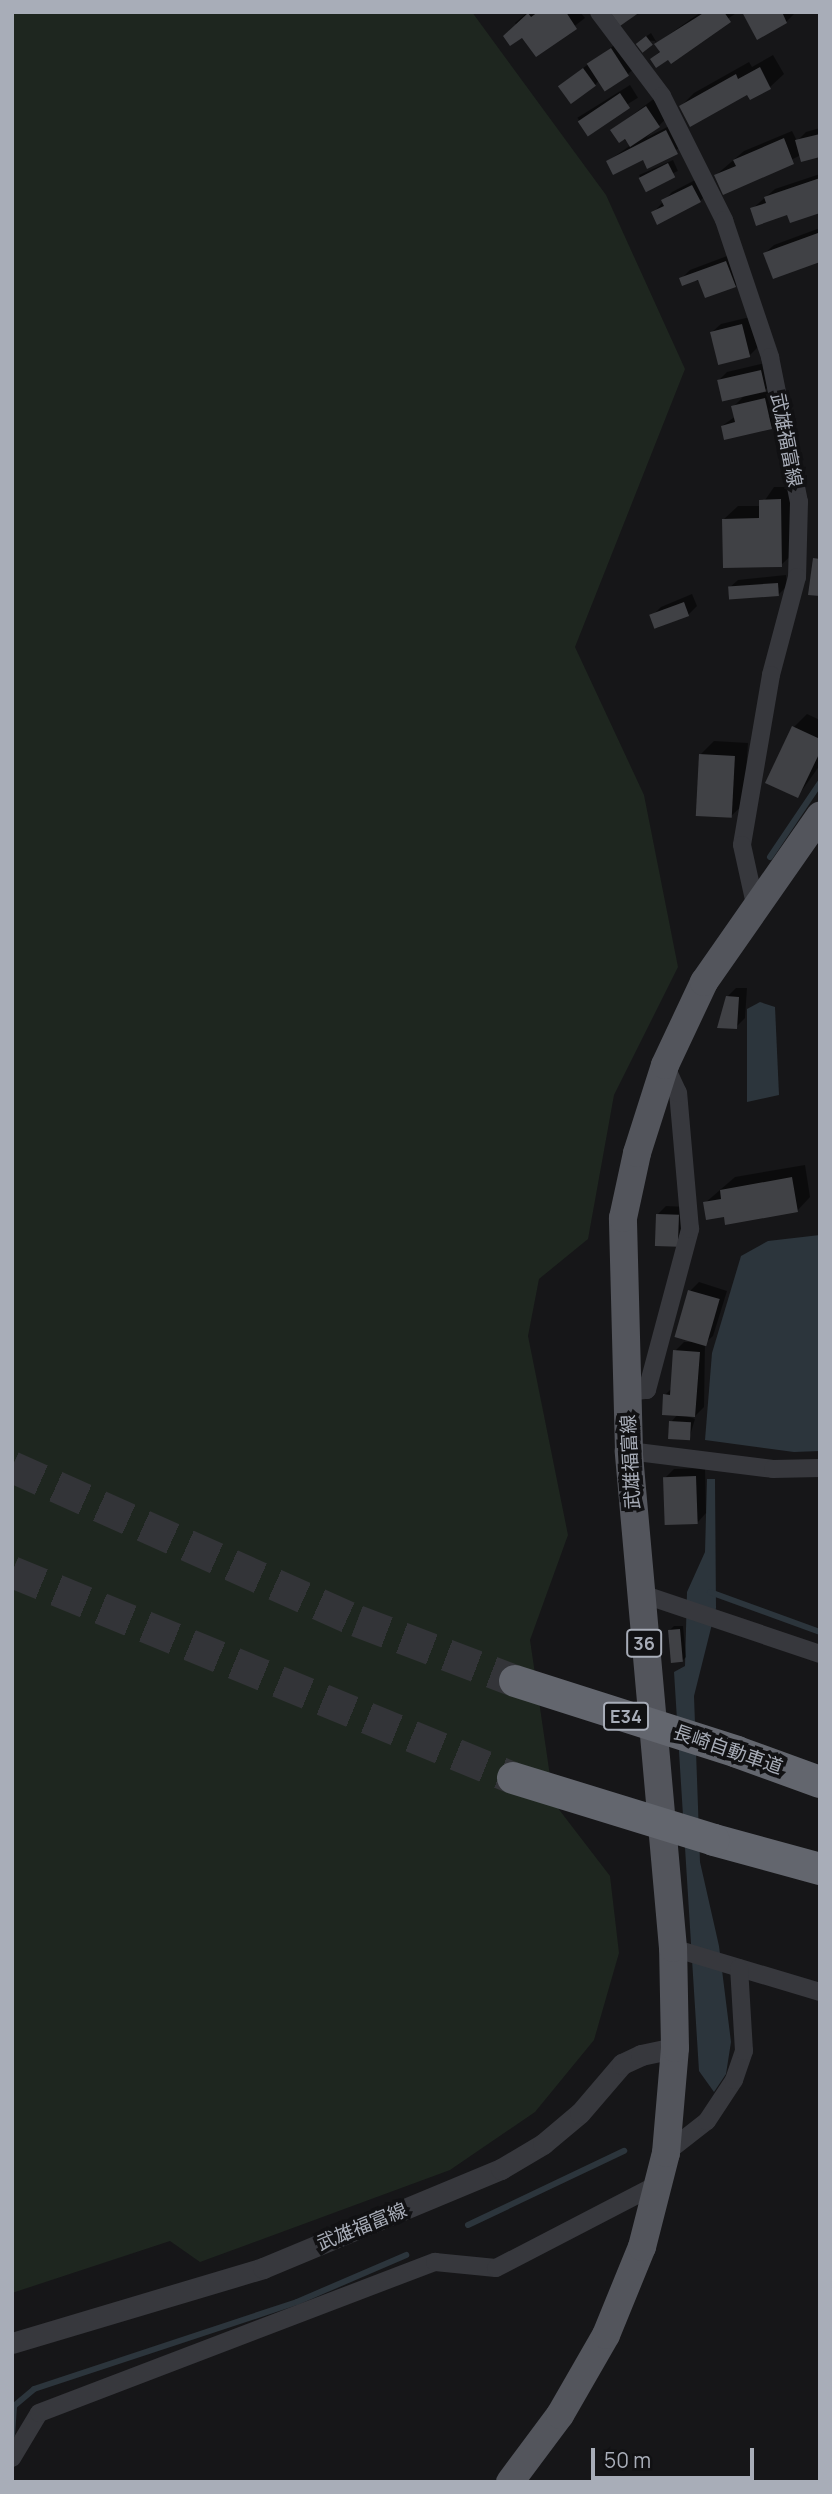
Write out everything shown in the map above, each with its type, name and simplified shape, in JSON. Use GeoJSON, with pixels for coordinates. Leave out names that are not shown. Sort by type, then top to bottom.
{"type":"FeatureCollection","features":[{"type":"Feature","properties":{"kind":"highway","name":"長崎自動車道"},"geometry":{"type":"LineString","coordinates":[[515,1681],[737,1752],[820,1782]]}},
{"type":"Feature","properties":{"kind":"highway"},"geometry":{"type":"LineString","coordinates":[[513,1778],[714,1840],[820,1869]]}},
{"type":"Feature","properties":{"kind":"main road","name":"武雄福富線"},"geometry":{"type":"LineString","coordinates":[[510,2482],[560,2415],[606,2335],[642,2247],[666,2153],[680,1950],[639,1594],[629,1451],[622,1218],[637,1153],[665,1065],[704,982],[755,904],[820,816]]}},
{"type":"Feature","properties":{"kind":"street","name":"武雄福富線"},"geometry":{"type":"LineString","coordinates":[[599,12],[662,96],[724,220],[770,357],[799,502],[797,577],[771,675],[742,845],[755,904]]}},
{"type":"Feature","properties":{"kind":"street"},"geometry":{"type":"LineString","coordinates":[[627,1392],[647,1390],[690,1229],[678,1093],[665,1065]]}},
{"type":"Feature","properties":{"kind":"street"},"geometry":{"type":"LineString","coordinates":[[629,1451],[773,1469],[820,1468]]}},
{"type":"Feature","properties":{"kind":"street"},"geometry":{"type":"LineString","coordinates":[[639,1594],[820,1654]]}},
{"type":"Feature","properties":{"kind":"street"},"geometry":{"type":"LineString","coordinates":[[680,1950],[820,1992]]}},
{"type":"Feature","properties":{"kind":"street"},"geometry":{"type":"LineString","coordinates":[[666,2153],[706,2121],[734,2080],[744,2051],[734,1967]]}},
{"type":"Feature","properties":{"kind":"street","name":"武雄福富線"},"geometry":{"type":"LineString","coordinates":[[12,2343],[263,2268],[501,2169],[543,2144],[580,2113],[622,2064],[641,2054],[675,2049]]}},
{"type":"Feature","properties":{"kind":"street"},"geometry":{"type":"LineString","coordinates":[[12,2458],[38,2413],[435,2262],[496,2268],[658,2184]]}},
{"type":"Feature","properties":{"kind":"shaded area"},"geometry":{"type":"Polygon","coordinates":[[[12,12],[472,12],[606,195],[685,369],[575,647],[644,795],[678,967],[614,1095],[588,1239],[539,1279],[528,1336],[568,1535],[530,1640],[554,1803],[610,1876],[619,1953],[594,2040],[535,2112],[450,2170],[200,2262],[170,2241],[12,2293],[12,12]]]}},
{"type":"Feature","properties":{"kind":"shaded area"},"geometry":{"type":"Polygon","coordinates":[[[760,1002],[775,1007],[779,1095],[747,1102],[747,1009],[760,1002]]]}},
{"type":"Feature","properties":{"kind":"shaded area"},"geometry":{"type":"Polygon","coordinates":[[[820,1235],[820,1451],[794,1452],[705,1440],[712,1353],[741,1256],[768,1241],[820,1235]]]}},
{"type":"Feature","properties":{"kind":"shaded area"},"geometry":{"type":"Polygon","coordinates":[[[707,1479],[715,1479],[716,1608],[694,1696],[700,1862],[719,1946],[731,2042],[726,2074],[714,2092],[699,2071],[674,1672],[685,1666],[687,1592],[705,1552],[707,1479]]]}},
{"type":"Feature","properties":{"kind":"building"},"geometry":{"type":"Polygon","coordinates":[[[538,12],[566,12],[577,29],[536,57],[522,38],[510,46],[503,36],[528,13],[531,17],[538,12]]]}},
{"type":"Feature","properties":{"kind":"building"},"geometry":{"type":"Polygon","coordinates":[[[610,12],[640,12],[620,26],[610,12]]]}},
{"type":"Feature","properties":{"kind":"building"},"geometry":{"type":"Polygon","coordinates":[[[705,12],[724,12],[731,22],[671,64],[668,60],[656,68],[650,59],[660,52],[654,44],[705,12]]]}},
{"type":"Feature","properties":{"kind":"building"},"geometry":{"type":"Polygon","coordinates":[[[742,12],[782,12],[787,23],[757,40],[742,12]]]}},
{"type":"Feature","properties":{"kind":"building"},"geometry":{"type":"Polygon","coordinates":[[[646,36],[653,45],[643,53],[636,44],[646,36]]]}},
{"type":"Feature","properties":{"kind":"building"},"geometry":{"type":"Polygon","coordinates":[[[611,48],[629,76],[605,91],[587,64],[611,48]]]}},
{"type":"Feature","properties":{"kind":"building"},"geometry":{"type":"Polygon","coordinates":[[[760,67],[771,89],[750,100],[747,95],[690,127],[679,106],[736,74],[738,79],[760,67]]]}},
{"type":"Feature","properties":{"kind":"building"},"geometry":{"type":"Polygon","coordinates":[[[583,68],[596,86],[571,104],[558,86],[583,68]]]}},
{"type":"Feature","properties":{"kind":"building"},"geometry":{"type":"Polygon","coordinates":[[[620,93],[630,108],[588,136],[578,122],[620,93]]]}},
{"type":"Feature","properties":{"kind":"building"},"geometry":{"type":"Polygon","coordinates":[[[646,106],[660,127],[630,147],[625,139],[619,143],[610,130],[646,106]]]}},
{"type":"Feature","properties":{"kind":"building"},"geometry":{"type":"Polygon","coordinates":[[[666,130],[678,154],[647,169],[643,160],[613,175],[606,161],[666,130]]]}},
{"type":"Feature","properties":{"kind":"building"},"geometry":{"type":"Polygon","coordinates":[[[820,134],[820,157],[801,162],[795,140],[820,134]]]}},
{"type":"Feature","properties":{"kind":"building"},"geometry":{"type":"Polygon","coordinates":[[[784,138],[794,164],[723,195],[714,175],[736,166],[733,160],[784,138]]]}},
{"type":"Feature","properties":{"kind":"building"},"geometry":{"type":"Polygon","coordinates":[[[668,163],[675,177],[646,192],[639,178],[668,163]]]}},
{"type":"Feature","properties":{"kind":"building"},"geometry":{"type":"Polygon","coordinates":[[[820,178],[820,213],[790,223],[787,215],[756,226],[750,208],[766,203],[764,197],[820,178]]]}},
{"type":"Feature","properties":{"kind":"building"},"geometry":{"type":"Polygon","coordinates":[[[692,185],[701,202],[657,225],[651,212],[664,206],[661,200],[692,185]]]}},
{"type":"Feature","properties":{"kind":"building"},"geometry":{"type":"Polygon","coordinates":[[[818,233],[820,262],[773,279],[763,253],[818,233]]]}},
{"type":"Feature","properties":{"kind":"building"},"geometry":{"type":"Polygon","coordinates":[[[726,261],[736,287],[705,298],[698,280],[682,286],[679,278],[726,261]]]}},
{"type":"Feature","properties":{"kind":"building"},"geometry":{"type":"Polygon","coordinates":[[[742,324],[750,357],[718,365],[710,332],[742,324]]]}},
{"type":"Feature","properties":{"kind":"building"},"geometry":{"type":"Polygon","coordinates":[[[761,370],[766,391],[722,402],[717,380],[761,370]]]}},
{"type":"Feature","properties":{"kind":"building"},"geometry":{"type":"Polygon","coordinates":[[[765,398],[772,429],[724,440],[721,426],[735,422],[731,406],[765,398]]]}},
{"type":"Feature","properties":{"kind":"building"},"geometry":{"type":"Polygon","coordinates":[[[781,499],[782,567],[723,568],[722,519],[759,518],[759,500],[781,499]]]}},
{"type":"Feature","properties":{"kind":"building"},"geometry":{"type":"Polygon","coordinates":[[[813,558],[820,559],[820,596],[808,595],[813,558]]]}},
{"type":"Feature","properties":{"kind":"building"},"geometry":{"type":"Polygon","coordinates":[[[778,583],[779,596],[729,599],[728,586],[778,583]]]}},
{"type":"Feature","properties":{"kind":"building"},"geometry":{"type":"Polygon","coordinates":[[[684,602],[689,616],[654,629],[649,615],[684,602]]]}},
{"type":"Feature","properties":{"kind":"building"},"geometry":{"type":"Polygon","coordinates":[[[792,726],[820,739],[820,752],[798,798],[765,783],[792,726]]]}},
{"type":"Feature","properties":{"kind":"building"},"geometry":{"type":"Polygon","coordinates":[[[699,754],[735,756],[732,818],[696,816],[699,754]]]}},
{"type":"Feature","properties":{"kind":"building"},"geometry":{"type":"Polygon","coordinates":[[[726,996],[739,997],[737,1029],[717,1028],[726,996]]]}},
{"type":"Feature","properties":{"kind":"building"},"geometry":{"type":"Polygon","coordinates":[[[792,1177],[798,1212],[725,1225],[724,1217],[706,1220],[703,1202],[721,1199],[720,1190],[792,1177]]]}},
{"type":"Feature","properties":{"kind":"building"},"geometry":{"type":"Polygon","coordinates":[[[656,1214],[679,1215],[678,1247],[655,1246],[656,1214]]]}},
{"type":"Feature","properties":{"kind":"building"},"geometry":{"type":"Polygon","coordinates":[[[688,1290],[720,1299],[706,1346],[674,1337],[688,1290]]]}},
{"type":"Feature","properties":{"kind":"building"},"geometry":{"type":"Polygon","coordinates":[[[673,1350],[700,1352],[695,1417],[662,1415],[663,1394],[670,1395],[673,1350]]]}},
{"type":"Feature","properties":{"kind":"building"},"geometry":{"type":"Polygon","coordinates":[[[669,1421],[691,1422],[690,1440],[668,1439],[669,1421]]]}},
{"type":"Feature","properties":{"kind":"building"},"geometry":{"type":"Polygon","coordinates":[[[696,1476],[698,1524],[665,1525],[663,1477],[696,1476]]]}},
{"type":"Feature","properties":{"kind":"building"},"geometry":{"type":"Polygon","coordinates":[[[680,1629],[683,1662],[671,1663],[668,1630],[680,1629]]]}},
{"type":"Feature","properties":{"kind":"waterway"},"geometry":{"type":"LineString","coordinates":[[770,857],[820,783]]}},
{"type":"Feature","properties":{"kind":"waterway"},"geometry":{"type":"LineString","coordinates":[[710,1592],[820,1632]]}},
{"type":"Feature","properties":{"kind":"waterway"},"geometry":{"type":"LineString","coordinates":[[468,2225],[624,2151]]}},
{"type":"Feature","properties":{"kind":"waterway"},"geometry":{"type":"LineString","coordinates":[[12,2435],[14,2406],[34,2389],[297,2302],[406,2255]]}},
{"type":"Feature","properties":{"kind":"tunnel"},"geometry":{"type":"LineString","coordinates":[[12,1467],[357,1621],[515,1681]]}},
{"type":"Feature","properties":{"kind":"tunnel"},"geometry":{"type":"LineString","coordinates":[[12,1572],[513,1778]]}}]}
